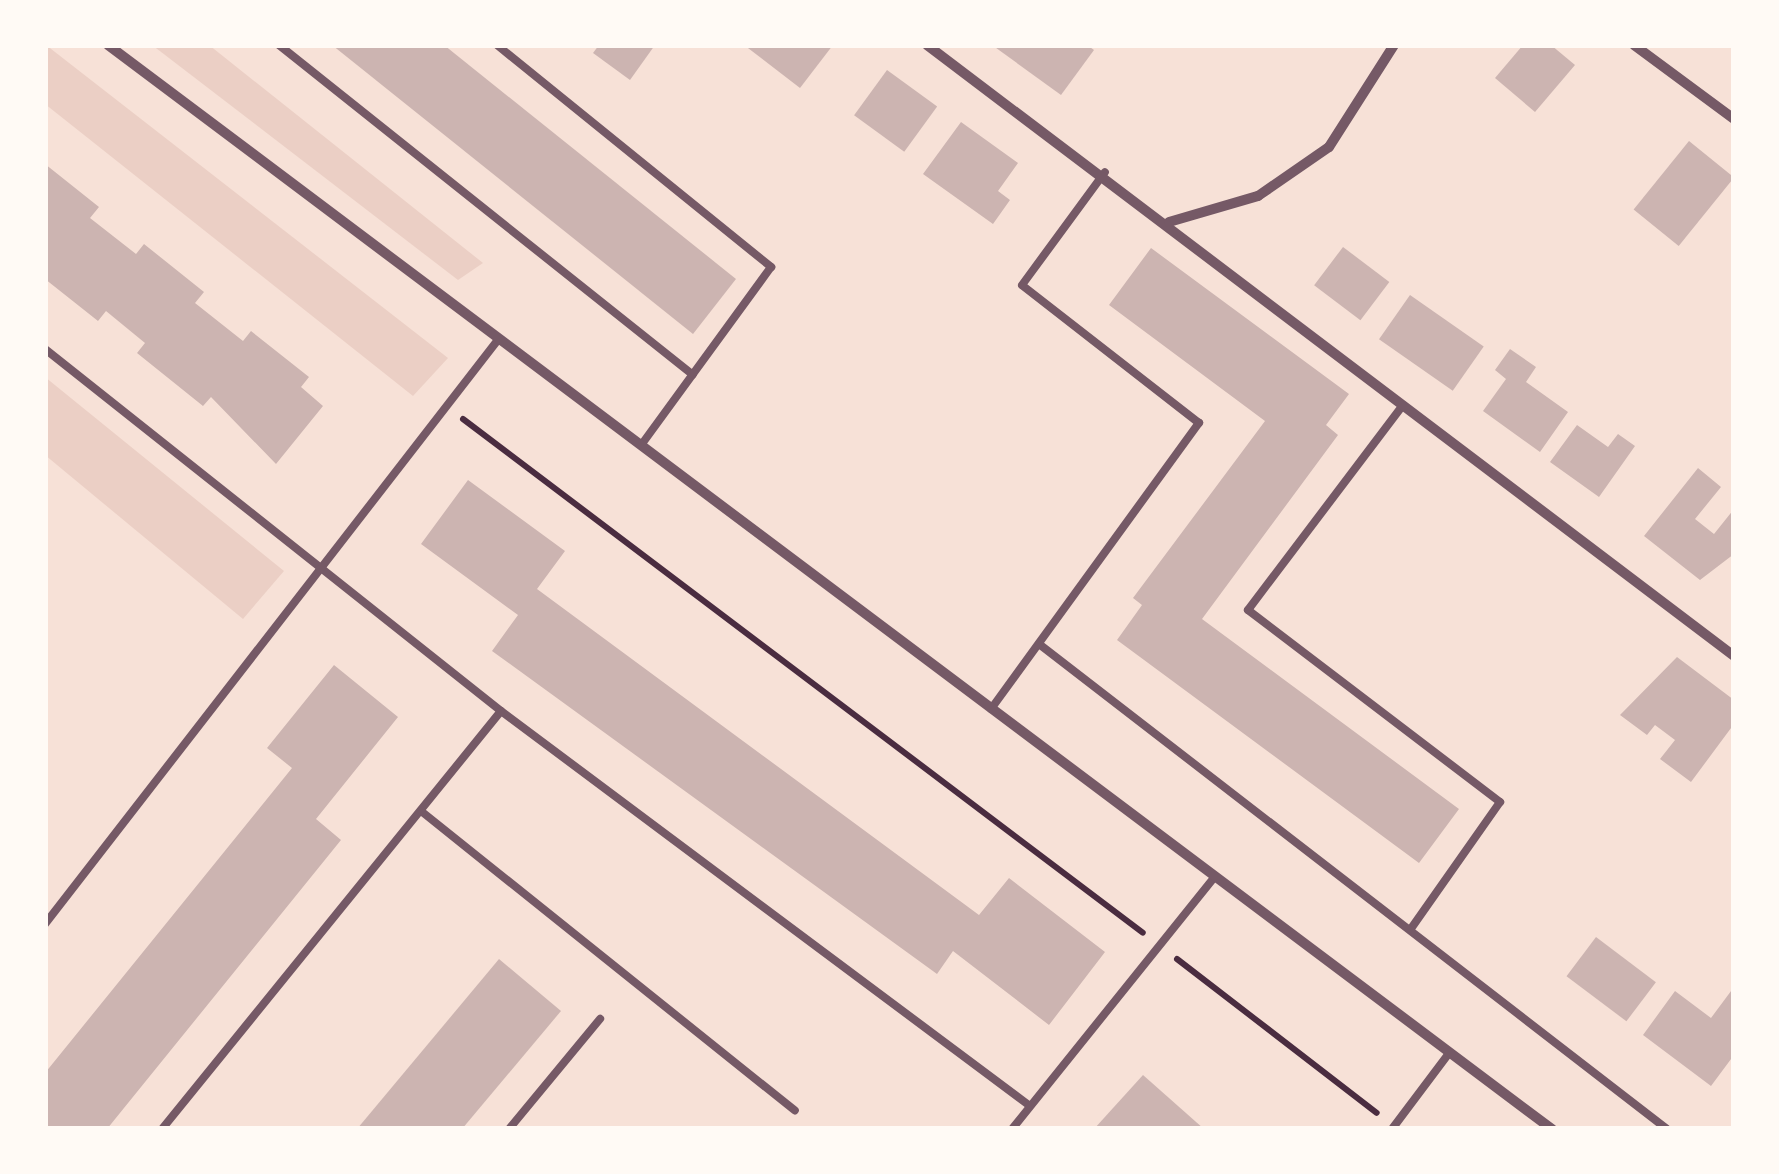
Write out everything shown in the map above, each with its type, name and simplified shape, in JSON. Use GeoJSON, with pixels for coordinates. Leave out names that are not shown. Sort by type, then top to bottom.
{"type":"FeatureCollection","features":[{"type":"Feature","properties":{"kind":"street"},"geometry":{"type":"LineString","coordinates":[[108,45],[497,342],[1552,1129]]}},
{"type":"Feature","properties":{"kind":"street"},"geometry":{"type":"LineString","coordinates":[[927,45],[1105,172],[1734,656]]}},
{"type":"Feature","properties":{"kind":"street"},"geometry":{"type":"LineString","coordinates":[[1169,222],[1258,196],[1329,147],[1394,45]]}},
{"type":"Feature","properties":{"kind":"street"},"geometry":{"type":"LineString","coordinates":[[1634,45],[1734,119]]}},
{"type":"Feature","properties":{"kind":"lane"},"geometry":{"type":"LineString","coordinates":[[279,45],[693,375]]}},
{"type":"Feature","properties":{"kind":"lane"},"geometry":{"type":"LineString","coordinates":[[497,45],[771,266],[640,445]]}},
{"type":"Feature","properties":{"kind":"lane"},"geometry":{"type":"LineString","coordinates":[[991,709],[1199,422],[1022,285],[1105,172]]}},
{"type":"Feature","properties":{"kind":"lane"},"geometry":{"type":"LineString","coordinates":[[45,924],[497,342]]}},
{"type":"Feature","properties":{"kind":"lane"},"geometry":{"type":"LineString","coordinates":[[45,350],[502,711],[1030,1106]]}},
{"type":"Feature","properties":{"kind":"lane"},"geometry":{"type":"LineString","coordinates":[[1404,404],[1248,610],[1500,802],[1410,930]]}},
{"type":"Feature","properties":{"kind":"lane"},"geometry":{"type":"LineString","coordinates":[[1039,644],[1667,1129]]}},
{"type":"Feature","properties":{"kind":"lane"},"geometry":{"type":"LineString","coordinates":[[162,1129],[502,711]]}},
{"type":"Feature","properties":{"kind":"lane"},"geometry":{"type":"LineString","coordinates":[[421,811],[795,1111]]}},
{"type":"Feature","properties":{"kind":"lane"},"geometry":{"type":"LineString","coordinates":[[1012,1129],[1213,879]]}},
{"type":"Feature","properties":{"kind":"lane"},"geometry":{"type":"LineString","coordinates":[[510,1129],[600,1019]]}},
{"type":"Feature","properties":{"kind":"lane"},"geometry":{"type":"LineString","coordinates":[[1393,1128],[1450,1053]]}},
{"type":"Feature","properties":{"kind":"path"},"geometry":{"type":"LineString","coordinates":[[446,407],[1159,946],[1393,1128]]}},
{"type":"Feature","properties":{"kind":"shaded area"},"geometry":{"type":"Polygon","coordinates":[[[45,45],[448,358],[413,396],[45,104],[45,45]]]}},
{"type":"Feature","properties":{"kind":"shaded area"},"geometry":{"type":"Polygon","coordinates":[[[152,45],[209,45],[483,263],[458,280],[152,45]]]}},
{"type":"Feature","properties":{"kind":"shaded area"},"geometry":{"type":"Polygon","coordinates":[[[45,377],[284,571],[243,619],[45,455],[45,377]]]}},
{"type":"Feature","properties":{"kind":"building"},"geometry":{"type":"Polygon","coordinates":[[[332,45],[444,45],[736,279],[693,334],[332,45]]]}},
{"type":"Feature","properties":{"kind":"building"},"geometry":{"type":"Polygon","coordinates":[[[599,45],[655,45],[630,80],[593,53],[599,45]]]}},
{"type":"Feature","properties":{"kind":"building"},"geometry":{"type":"Polygon","coordinates":[[[744,45],[833,45],[800,88],[744,45]]]}},
{"type":"Feature","properties":{"kind":"building"},"geometry":{"type":"Polygon","coordinates":[[[992,45],[1087,45],[1094,50],[1061,95],[992,45]]]}},
{"type":"Feature","properties":{"kind":"building"},"geometry":{"type":"Polygon","coordinates":[[[1523,45],[1551,45],[1575,65],[1535,112],[1495,78],[1523,45]]]}},
{"type":"Feature","properties":{"kind":"building"},"geometry":{"type":"Polygon","coordinates":[[[887,70],[937,106],[904,152],[854,115],[887,70]]]}},
{"type":"Feature","properties":{"kind":"building"},"geometry":{"type":"Polygon","coordinates":[[[961,122],[1018,163],[998,191],[1010,200],[993,224],[923,174],[961,122]]]}},
{"type":"Feature","properties":{"kind":"building"},"geometry":{"type":"Polygon","coordinates":[[[1689,141],[1734,178],[1679,246],[1634,209],[1689,141]]]}},
{"type":"Feature","properties":{"kind":"building"},"geometry":{"type":"Polygon","coordinates":[[[45,164],[99,207],[90,218],[136,254],[144,244],[204,292],[195,303],[243,341],[251,331],[309,377],[301,387],[323,406],[276,464],[211,397],[203,406],[137,353],[145,343],[106,311],[98,321],[45,279],[45,164]]]}},
{"type":"Feature","properties":{"kind":"building"},"geometry":{"type":"Polygon","coordinates":[[[1343,247],[1389,282],[1360,320],[1314,285],[1343,247]]]}},
{"type":"Feature","properties":{"kind":"building"},"geometry":{"type":"Polygon","coordinates":[[[1151,248],[1349,394],[1326,425],[1338,435],[1202,619],[1459,809],[1419,863],[1117,640],[1142,605],[1133,598],[1265,421],[1109,305],[1151,248]]]}},
{"type":"Feature","properties":{"kind":"building"},"geometry":{"type":"Polygon","coordinates":[[[1410,295],[1484,347],[1453,391],[1379,339],[1410,295]]]}},
{"type":"Feature","properties":{"kind":"building"},"geometry":{"type":"Polygon","coordinates":[[[1510,349],[1536,367],[1526,382],[1568,412],[1540,452],[1483,411],[1506,379],[1495,370],[1510,349]]]}},
{"type":"Feature","properties":{"kind":"building"},"geometry":{"type":"Polygon","coordinates":[[[1577,425],[1608,447],[1618,434],[1635,446],[1599,497],[1550,462],[1577,425]]]}},
{"type":"Feature","properties":{"kind":"building"},"geometry":{"type":"Polygon","coordinates":[[[1698,468],[1721,487],[1695,519],[1714,534],[1734,509],[1734,554],[1700,580],[1644,536],[1698,468]]]}},
{"type":"Feature","properties":{"kind":"building"},"geometry":{"type":"Polygon","coordinates":[[[468,480],[565,551],[537,589],[979,915],[1009,878],[1105,952],[1049,1025],[953,951],[937,974],[492,651],[518,615],[421,544],[468,480]]]}},
{"type":"Feature","properties":{"kind":"building"},"geometry":{"type":"Polygon","coordinates":[[[1677,657],[1734,700],[1734,724],[1691,782],[1660,759],[1675,740],[1655,725],[1647,735],[1620,715],[1677,657]]]}},
{"type":"Feature","properties":{"kind":"building"},"geometry":{"type":"Polygon","coordinates":[[[334,665],[398,717],[316,819],[341,840],[107,1129],[45,1129],[45,1073],[292,768],[267,748],[334,665]]]}},
{"type":"Feature","properties":{"kind":"building"},"geometry":{"type":"Polygon","coordinates":[[[1596,937],[1656,982],[1626,1021],[1567,976],[1596,937]]]}},
{"type":"Feature","properties":{"kind":"building"},"geometry":{"type":"Polygon","coordinates":[[[499,959],[561,1011],[462,1129],[357,1129],[499,959]]]}},
{"type":"Feature","properties":{"kind":"building"},"geometry":{"type":"Polygon","coordinates":[[[1734,987],[1734,1055],[1711,1086],[1643,1035],[1675,991],[1711,1018],[1734,987]]]}},
{"type":"Feature","properties":{"kind":"building"},"geometry":{"type":"Polygon","coordinates":[[[1143,1075],[1204,1129],[1094,1129],[1143,1075]]]}}]}
